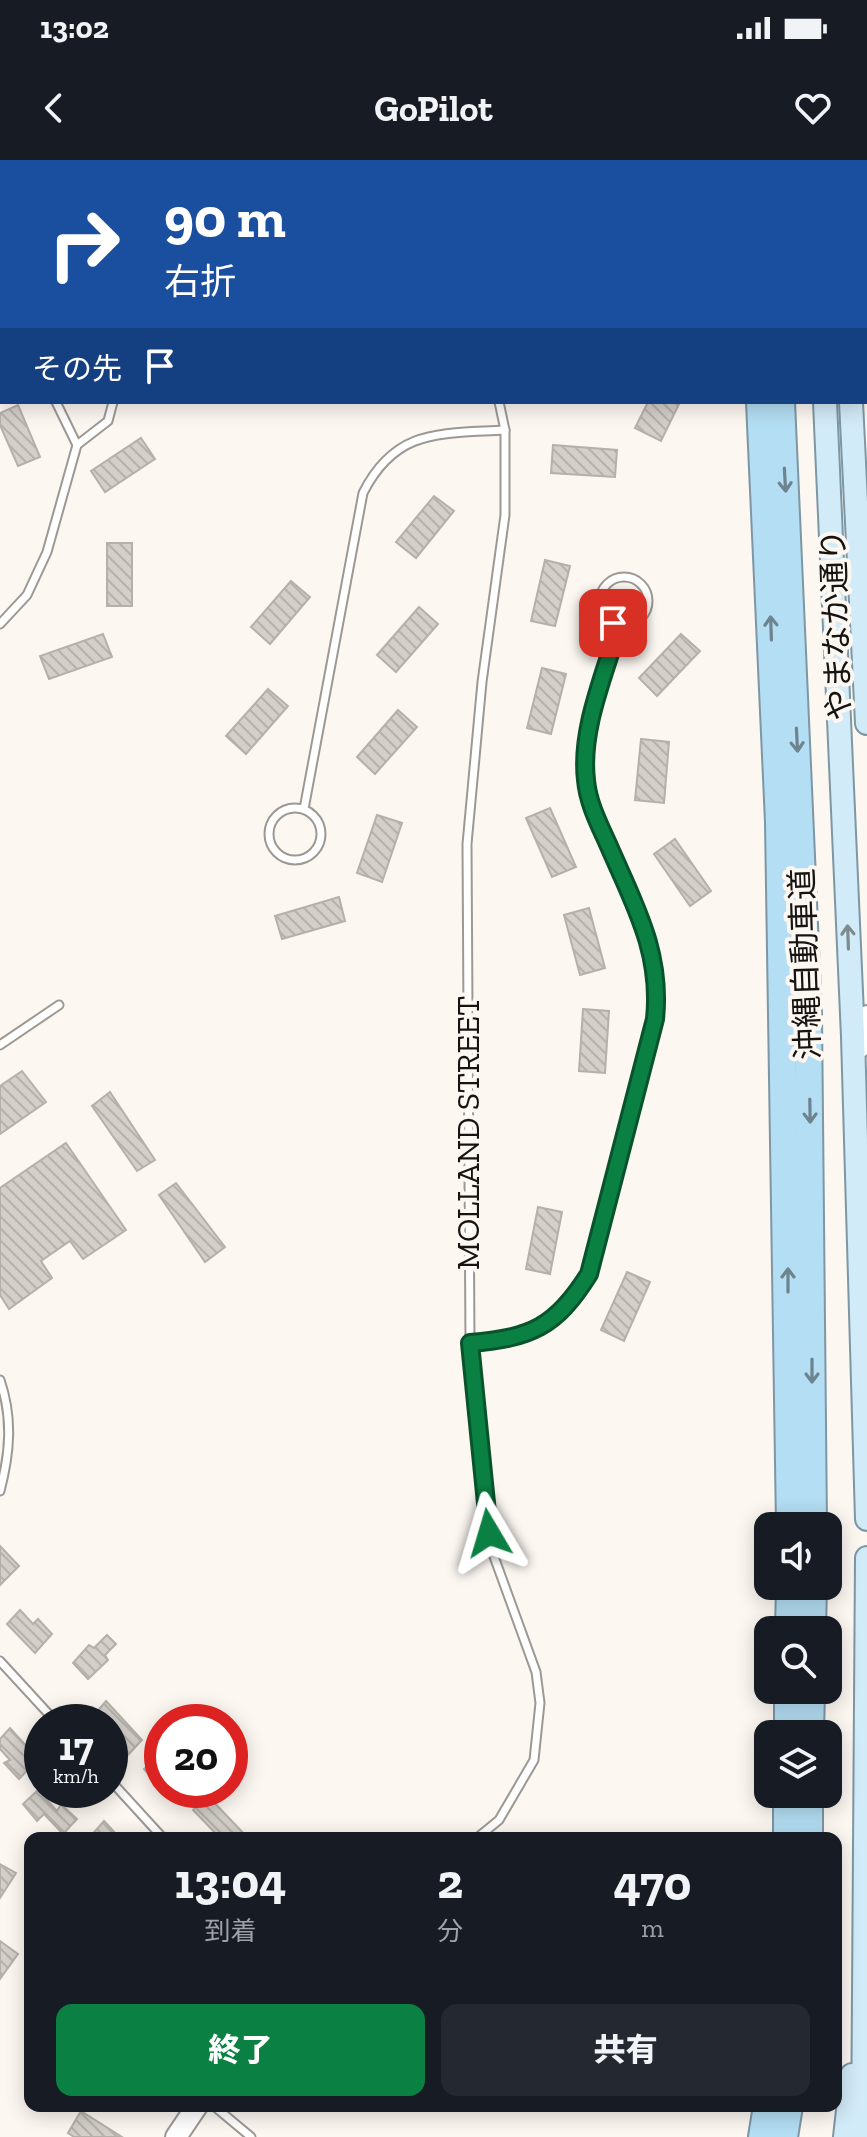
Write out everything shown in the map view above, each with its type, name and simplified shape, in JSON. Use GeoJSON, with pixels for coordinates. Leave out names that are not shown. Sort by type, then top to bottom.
{"type":"FeatureCollection","features":[{"type":"Feature","properties":{"kind":"highway","name":"沖縄自動車道"},"geometry":{"type":"LineString","coordinates":[[760,404],[781,912],[790,1512]]}},
{"type":"Feature","properties":{"kind":"highway","name":"沖縄自動車道"},"geometry":{"type":"LineString","coordinates":[[781,404],[808,1015],[813,1512]]}},
{"type":"Feature","properties":{"kind":"highway"},"geometry":{"type":"LineString","coordinates":[[787,1808],[787,1832]]}},
{"type":"Feature","properties":{"kind":"highway"},"geometry":{"type":"LineString","coordinates":[[809,1808],[809,1832]]}},
{"type":"Feature","properties":{"kind":"highway"},"geometry":{"type":"LineString","coordinates":[[762,2137],[766,2112]]}},
{"type":"Feature","properties":{"kind":"highway"},"geometry":{"type":"LineString","coordinates":[[784,2137],[788,2112]]}},
{"type":"Feature","properties":{"kind":"main road","name":"やまなか通り"},"geometry":{"type":"LineString","coordinates":[[825,404],[835,568],[867,1519]]}},
{"type":"Feature","properties":{"kind":"main road","name":"やまなか通り"},"geometry":{"type":"LineString","coordinates":[[851,404],[867,723]]}},
{"type":"Feature","properties":{"kind":"main road"},"geometry":{"type":"LineString","coordinates":[[863,2137],[867,1558]]}},
{"type":"Feature","properties":{"kind":"main road"},"geometry":{"type":"LineString","coordinates":[[845,2137],[864,2008]]}},
{"type":"Feature","properties":{"kind":"street"},"geometry":{"type":"LineString","coordinates":[[850,985],[866,1018],[858,1033],[861,1078],[855,1107]]}},
{"type":"Feature","properties":{"kind":"street"},"geometry":{"type":"LineString","coordinates":[[176,2137],[193,2112]]}},
{"type":"Feature","properties":{"kind":"lane"},"geometry":{"type":"LineString","coordinates":[[57,404],[77,445]]}},
{"type":"Feature","properties":{"kind":"lane"},"geometry":{"type":"LineString","coordinates":[[0,624],[27,595],[47,552],[77,445],[108,421],[112,404]]}},
{"type":"Feature","properties":{"kind":"lane","name":"MOLLAND STREET"},"geometry":{"type":"LineString","coordinates":[[484,1832],[499,1820],[534,1760],[540,1703],[536,1672],[492,1551],[470,1343],[467,844],[482,682],[505,515],[505,430],[499,404]]}},
{"type":"Feature","properties":{"kind":"lane"},"geometry":{"type":"LineString","coordinates":[[304,809],[363,493],[372,476],[398,448],[413,440],[429,435],[505,430]]}},
{"type":"Feature","properties":{"kind":"lane"},"geometry":{"type":"LineString","coordinates":[[628,577],[645,588],[647,610],[633,624],[619,625],[602,611],[602,591],[614,579],[628,577]]}},
{"type":"Feature","properties":{"kind":"lane"},"geometry":{"type":"LineString","coordinates":[[470,1343],[514,1340],[536,1331],[576,1295],[589,1274],[655,1019],[658,988],[647,935],[593,811],[586,785],[587,735],[619,625]]}},
{"type":"Feature","properties":{"kind":"lane"},"geometry":{"type":"LineString","coordinates":[[304,809],[319,823],[320,841],[309,856],[290,861],[271,847],[269,827],[281,811],[304,809]]}},
{"type":"Feature","properties":{"kind":"lane"},"geometry":{"type":"LineString","coordinates":[[0,1045],[59,1005]]}},
{"type":"Feature","properties":{"kind":"lane"},"geometry":{"type":"LineString","coordinates":[[0,1380],[9,1412],[7,1454],[0,1491]]}},
{"type":"Feature","properties":{"kind":"lane"},"geometry":{"type":"LineString","coordinates":[[0,1661],[39,1704]]}},
{"type":"Feature","properties":{"kind":"lane"},"geometry":{"type":"LineString","coordinates":[[128,1800],[158,1832]]}},
{"type":"Feature","properties":{"kind":"lane"},"geometry":{"type":"LineString","coordinates":[[221,2112],[251,2137]]}},
{"type":"Feature","properties":{"kind":"lane"},"geometry":{"type":"LineString","coordinates":[[236,2137],[242,2129]]}},
{"type":"Feature","properties":{"kind":"building"},"geometry":{"type":"Polygon","coordinates":[[[647,404],[679,404],[661,441],[635,428],[647,404]]]}},
{"type":"Feature","properties":{"kind":"building"},"geometry":{"type":"Polygon","coordinates":[[[18,405],[40,457],[18,466],[0,425],[0,413],[18,405]]]}},
{"type":"Feature","properties":{"kind":"building"},"geometry":{"type":"Polygon","coordinates":[[[141,438],[155,459],[105,492],[91,471],[141,438]]]}},
{"type":"Feature","properties":{"kind":"building"},"geometry":{"type":"Polygon","coordinates":[[[553,445],[617,450],[615,477],[551,473],[553,445]]]}},
{"type":"Feature","properties":{"kind":"building"},"geometry":{"type":"Polygon","coordinates":[[[434,496],[454,511],[416,558],[396,542],[434,496]]]}},
{"type":"Feature","properties":{"kind":"building"},"geometry":{"type":"Polygon","coordinates":[[[107,543],[132,543],[132,606],[107,606],[107,543]]]}},
{"type":"Feature","properties":{"kind":"building"},"geometry":{"type":"Polygon","coordinates":[[[545,560],[570,566],[555,626],[531,621],[545,560]]]}},
{"type":"Feature","properties":{"kind":"building"},"geometry":{"type":"Polygon","coordinates":[[[291,581],[310,597],[270,644],[251,627],[291,581]]]}},
{"type":"Feature","properties":{"kind":"building"},"geometry":{"type":"Polygon","coordinates":[[[419,607],[438,624],[396,672],[377,655],[419,607]]]}},
{"type":"Feature","properties":{"kind":"building"},"geometry":{"type":"Polygon","coordinates":[[[103,634],[112,657],[49,679],[40,656],[103,634]]]}},
{"type":"Feature","properties":{"kind":"building"},"geometry":{"type":"Polygon","coordinates":[[[681,634],[700,651],[657,696],[639,678],[681,634]]]}},
{"type":"Feature","properties":{"kind":"building"},"geometry":{"type":"Polygon","coordinates":[[[542,668],[566,674],[551,734],[527,728],[542,668]]]}},
{"type":"Feature","properties":{"kind":"building"},"geometry":{"type":"Polygon","coordinates":[[[268,689],[288,706],[246,754],[226,736],[268,689]]]}},
{"type":"Feature","properties":{"kind":"building"},"geometry":{"type":"Polygon","coordinates":[[[398,710],[417,727],[375,774],[357,757],[398,710]]]}},
{"type":"Feature","properties":{"kind":"building"},"geometry":{"type":"Polygon","coordinates":[[[641,739],[669,742],[664,803],[635,800],[641,739]]]}},
{"type":"Feature","properties":{"kind":"building"},"geometry":{"type":"Polygon","coordinates":[[[550,808],[576,867],[552,877],[526,818],[550,808]]]}},
{"type":"Feature","properties":{"kind":"building"},"geometry":{"type":"Polygon","coordinates":[[[377,815],[402,823],[382,882],[357,873],[377,815]]]}},
{"type":"Feature","properties":{"kind":"building"},"geometry":{"type":"Polygon","coordinates":[[[675,839],[711,891],[690,906],[654,854],[675,839]]]}},
{"type":"Feature","properties":{"kind":"building"},"geometry":{"type":"Polygon","coordinates":[[[339,897],[345,921],[282,939],[275,916],[339,897]]]}},
{"type":"Feature","properties":{"kind":"building"},"geometry":{"type":"Polygon","coordinates":[[[589,908],[605,968],[580,975],[564,915],[589,908]]]}},
{"type":"Feature","properties":{"kind":"building"},"geometry":{"type":"Polygon","coordinates":[[[583,1009],[609,1011],[605,1073],[579,1071],[583,1009]]]}},
{"type":"Feature","properties":{"kind":"building"},"geometry":{"type":"Polygon","coordinates":[[[22,1071],[46,1102],[0,1134],[0,1086],[22,1071]]]}},
{"type":"Feature","properties":{"kind":"building"},"geometry":{"type":"Polygon","coordinates":[[[110,1092],[155,1160],[137,1171],[92,1106],[110,1092]]]}},
{"type":"Feature","properties":{"kind":"building"},"geometry":{"type":"Polygon","coordinates":[[[66,1143],[126,1230],[83,1259],[70,1241],[41,1261],[52,1278],[9,1309],[0,1295],[0,1188],[66,1143]]]}},
{"type":"Feature","properties":{"kind":"building"},"geometry":{"type":"Polygon","coordinates":[[[176,1183],[225,1247],[205,1262],[159,1195],[176,1183]]]}},
{"type":"Feature","properties":{"kind":"building"},"geometry":{"type":"Polygon","coordinates":[[[538,1207],[562,1212],[550,1274],[526,1269],[538,1207]]]}},
{"type":"Feature","properties":{"kind":"building"},"geometry":{"type":"Polygon","coordinates":[[[627,1272],[650,1282],[624,1341],[601,1330],[627,1272]]]}},
{"type":"Feature","properties":{"kind":"building"},"geometry":{"type":"Polygon","coordinates":[[[0,1546],[19,1566],[0,1585],[0,1546]]]}},
{"type":"Feature","properties":{"kind":"building"},"geometry":{"type":"Polygon","coordinates":[[[20,1610],[33,1624],[38,1619],[52,1634],[35,1653],[7,1624],[20,1610]]]}},
{"type":"Feature","properties":{"kind":"building"},"geometry":{"type":"Polygon","coordinates":[[[107,1635],[116,1644],[105,1655],[108,1660],[88,1679],[73,1663],[89,1645],[94,1648],[107,1635]]]}},
{"type":"Feature","properties":{"kind":"building"},"geometry":{"type":"Polygon","coordinates":[[[128,1725],[142,1740],[128,1755],[128,1725]]]}},
{"type":"Feature","properties":{"kind":"building"},"geometry":{"type":"Polygon","coordinates":[[[10,1728],[24,1744],[24,1774],[19,1779],[4,1763],[10,1760],[0,1749],[0,1739],[10,1728]]]}},
{"type":"Feature","properties":{"kind":"building"},"geometry":{"type":"Polygon","coordinates":[[[26,1808],[54,1808],[57,1811],[65,1808],[77,1819],[65,1832],[61,1832],[44,1814],[37,1821],[26,1808]]]}},
{"type":"Feature","properties":{"kind":"building"},"geometry":{"type":"Polygon","coordinates":[[[195,1808],[219,1808],[242,1832],[214,1832],[193,1810],[195,1808]]]}},
{"type":"Feature","properties":{"kind":"building"},"geometry":{"type":"Polygon","coordinates":[[[104,1821],[114,1832],[94,1832],[104,1821]]]}},
{"type":"Feature","properties":{"kind":"building"},"geometry":{"type":"Polygon","coordinates":[[[0,1864],[16,1873],[0,1898],[0,1864]]]}},
{"type":"Feature","properties":{"kind":"building"},"geometry":{"type":"Polygon","coordinates":[[[0,1941],[18,1954],[0,1979],[0,1941]]]}},
{"type":"Feature","properties":{"kind":"building"},"geometry":{"type":"Polygon","coordinates":[[[83,2112],[122,2137],[74,2137],[68,2133],[83,2112]]]}},
{"type":"Feature","properties":{"kind":"route"},"geometry":{"type":"LineString","coordinates":[[489,1533],[470,1343],[514,1340],[536,1331],[576,1295],[589,1274],[655,1019],[658,988],[647,935],[593,811],[586,785],[584,763],[587,735],[619,625],[613,623]]}}]}
